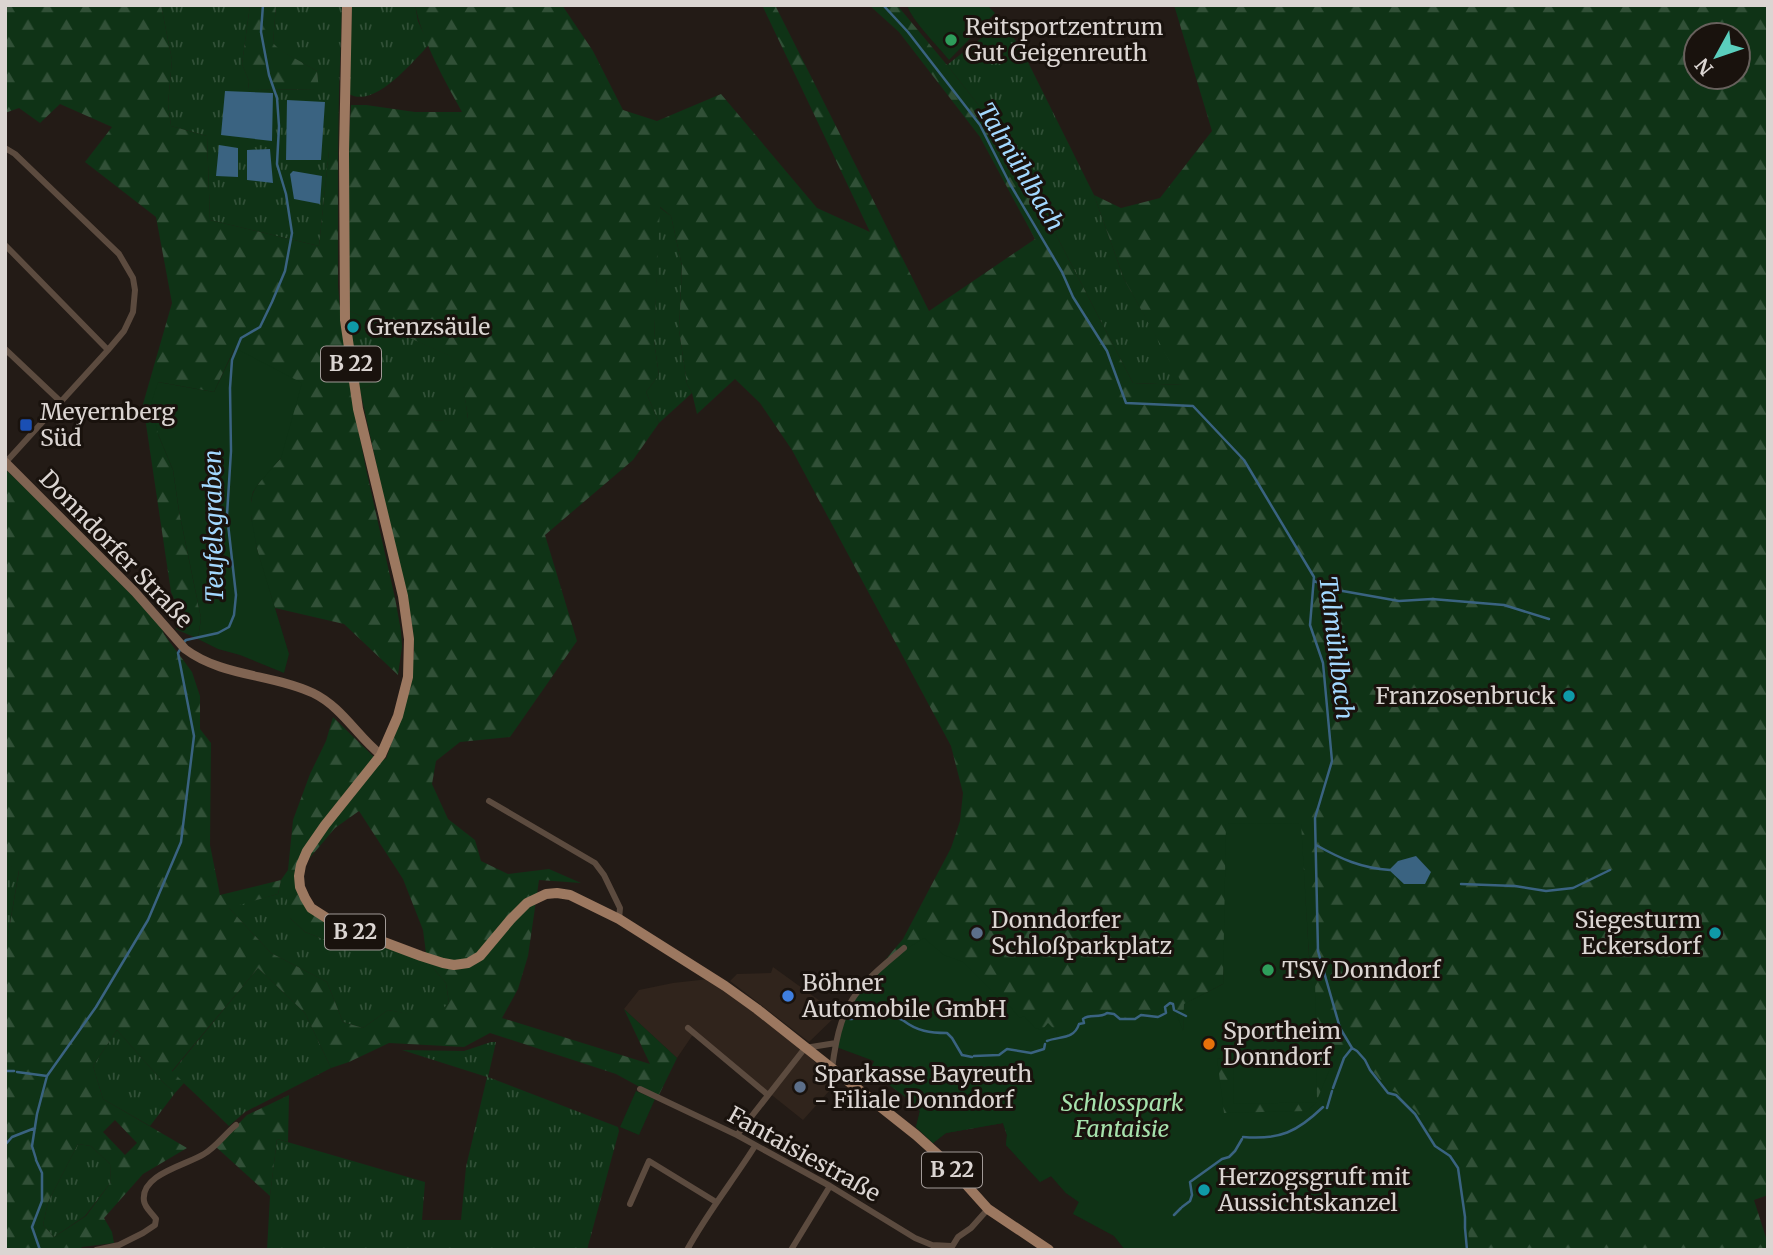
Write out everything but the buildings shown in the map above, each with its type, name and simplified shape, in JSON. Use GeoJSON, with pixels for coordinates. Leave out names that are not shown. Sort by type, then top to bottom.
{"type":"FeatureCollection","features":[{"type":"Feature","properties":{"kind":"main road","name":"B 22"},"geometry":{"type":"LineString","coordinates":[[347,5],[345,320],[358,409],[403,596],[410,639],[408,677],[398,716],[381,755],[307,851],[299,876],[304,898],[311,908],[336,924],[421,956],[454,965],[474,960],[527,903],[546,894],[570,895],[619,919],[757,1009],[916,1135],[945,1161],[988,1209],[1049,1250]]}},
{"type":"Feature","properties":{"kind":"street"},"geometry":{"type":"LineString","coordinates":[[5,148],[15,154],[119,254],[133,278],[135,290],[133,312],[124,331],[6,462]]}},
{"type":"Feature","properties":{"kind":"street"},"geometry":{"type":"LineString","coordinates":[[5,245],[108,351]]}},
{"type":"Feature","properties":{"kind":"street"},"geometry":{"type":"LineString","coordinates":[[5,349],[61,402]]}},
{"type":"Feature","properties":{"kind":"street","name":"Donndorfer Straße"},"geometry":{"type":"LineString","coordinates":[[6,462],[135,592],[185,649],[217,666],[313,693],[335,707],[381,755]]}},
{"type":"Feature","properties":{"kind":"street"},"geometry":{"type":"LineString","coordinates":[[489,801],[595,863],[621,908],[619,919]]}},
{"type":"Feature","properties":{"kind":"street"},"geometry":{"type":"LineString","coordinates":[[832,1069],[836,1043],[847,1007],[865,982],[904,948]]}},
{"type":"Feature","properties":{"kind":"street"},"geometry":{"type":"LineString","coordinates":[[688,1028],[768,1094]]}},
{"type":"Feature","properties":{"kind":"street"},"geometry":{"type":"LineString","coordinates":[[737,1135],[805,1048],[836,1043]]}},
{"type":"Feature","properties":{"kind":"street","name":"Fantaisiestraße"},"geometry":{"type":"LineString","coordinates":[[640,1089],[737,1135],[830,1186],[915,1238],[950,1248]]}},
{"type":"Feature","properties":{"kind":"street"},"geometry":{"type":"LineString","coordinates":[[96,1250],[119,1245],[155,1225],[156,1219],[144,1203],[147,1186],[153,1179],[204,1154],[236,1125]]}},
{"type":"Feature","properties":{"kind":"street"},"geometry":{"type":"LineString","coordinates":[[687,1250],[755,1146]]}},
{"type":"Feature","properties":{"kind":"street"},"geometry":{"type":"LineString","coordinates":[[630,1204],[649,1161],[716,1202]]}},
{"type":"Feature","properties":{"kind":"street"},"geometry":{"type":"LineString","coordinates":[[792,1250],[830,1186]]}},
{"type":"Feature","properties":{"kind":"street"},"geometry":{"type":"LineString","coordinates":[[950,1248],[988,1209]]}},
{"type":"Feature","properties":{"kind":"shaded area"},"geometry":{"type":"Polygon","coordinates":[[[773,967],[838,1014],[809,1042],[730,981],[737,974],[771,973],[773,967]]]}},
{"type":"Feature","properties":{"kind":"shaded area"},"geometry":{"type":"Polygon","coordinates":[[[709,979],[756,1010],[839,1080],[803,1120],[694,1033],[677,1058],[624,1009],[639,990],[709,979]]]}},
{"type":"Feature","properties":{"kind":"green space"},"geometry":{"type":"Polygon","coordinates":[[[5,5],[161,5],[172,60],[168,104],[171,126],[207,136],[210,220],[319,246],[329,150],[338,152],[338,286],[341,319],[352,397],[401,631],[398,675],[344,624],[275,608],[253,532],[251,502],[254,491],[281,458],[234,349],[214,392],[158,382],[158,434],[173,470],[201,618],[198,639],[176,629],[181,615],[171,592],[143,404],[172,303],[156,217],[85,162],[112,127],[60,104],[40,123],[19,108],[5,113],[5,5]]]}},
{"type":"Feature","properties":{"kind":"green space"},"geometry":{"type":"Polygon","coordinates":[[[161,5],[250,5],[242,64],[249,81],[248,89],[318,90],[317,71],[279,50],[273,43],[276,5],[342,5],[338,152],[329,151],[319,246],[210,220],[207,136],[171,126],[168,104],[172,60],[161,5]]]}},
{"type":"Feature","properties":{"kind":"green space"},"geometry":{"type":"Polygon","coordinates":[[[250,5],[276,5],[273,43],[280,50],[317,71],[319,90],[248,89],[249,81],[242,64],[250,5]]]}},
{"type":"Feature","properties":{"kind":"green space"},"geometry":{"type":"Polygon","coordinates":[[[352,5],[415,5],[418,21],[429,45],[393,81],[370,95],[359,97],[349,94],[352,5]]]}},
{"type":"Feature","properties":{"kind":"green space"},"geometry":{"type":"Polygon","coordinates":[[[415,5],[562,5],[593,51],[623,110],[657,121],[721,94],[817,208],[870,232],[762,5],[775,5],[929,311],[1035,239],[980,137],[899,32],[869,5],[897,5],[995,126],[1053,229],[1133,383],[1183,385],[1124,279],[1094,195],[1121,208],[1160,198],[1212,131],[1174,5],[1768,5],[1768,1195],[1754,1200],[1768,1250],[1241,1250],[1216,1058],[1233,1059],[1315,977],[1309,955],[1300,823],[1224,963],[1223,984],[1185,1004],[1183,1033],[1106,1180],[1073,1214],[1079,1202],[1066,1193],[1051,1176],[1040,1182],[1006,1145],[1007,1135],[1003,1123],[946,1133],[933,1143],[916,1127],[920,1111],[870,1071],[875,1061],[852,999],[903,939],[951,848],[960,821],[963,793],[951,746],[792,450],[760,403],[735,379],[697,414],[687,384],[679,330],[682,266],[671,216],[660,207],[654,341],[659,375],[646,392],[659,423],[633,460],[545,535],[577,641],[510,737],[460,742],[436,761],[432,784],[448,819],[475,840],[481,861],[508,874],[549,869],[581,883],[539,880],[528,956],[518,989],[502,1018],[650,1064],[624,1009],[677,1058],[658,1097],[616,1074],[490,1033],[464,1047],[389,1043],[331,1068],[305,1013],[258,968],[172,1071],[184,1083],[175,1093],[117,1030],[93,1066],[103,1099],[187,1148],[143,1174],[104,1218],[112,1232],[114,1243],[82,1247],[78,1250],[5,1250],[5,953],[19,871],[5,863],[5,469],[65,526],[160,624],[164,634],[192,672],[200,696],[200,729],[211,743],[210,845],[220,895],[281,880],[278,894],[229,908],[271,953],[327,982],[343,1022],[363,1028],[388,1010],[433,1018],[449,1003],[446,983],[427,961],[423,930],[403,879],[359,811],[335,828],[297,873],[288,870],[293,820],[326,741],[333,717],[373,756],[386,759],[410,688],[413,630],[360,390],[373,384],[407,387],[432,421],[468,418],[459,360],[347,310],[347,167],[351,105],[415,112],[462,112],[423,33],[415,5]],[[115,1120],[103,1132],[125,1155],[137,1143],[115,1120]],[[78,1144],[48,1202],[43,1225],[54,1237],[86,1216],[111,1182],[110,1164],[91,1146],[78,1144]]]}},
{"type":"Feature","properties":{"kind":"green space","name":"Reitsportzentrum Gut Geigenreuth"},"geometry":{"type":"Polygon","coordinates":[[[907,5],[987,5],[995,13],[949,60],[920,26],[907,5]]]}},
{"type":"Feature","properties":{"kind":"green space"},"geometry":{"type":"Polygon","coordinates":[[[1003,21],[1024,54],[1094,195],[1124,279],[1184,385],[1133,383],[1053,229],[995,126],[947,65],[1003,21]]]}},
{"type":"Feature","properties":{"kind":"green space"},"geometry":{"type":"Polygon","coordinates":[[[659,207],[671,216],[682,266],[679,330],[687,384],[692,393],[659,423],[646,392],[659,375],[654,341],[659,207]]]}},
{"type":"Feature","properties":{"kind":"green space"},"geometry":{"type":"Polygon","coordinates":[[[347,310],[460,360],[468,419],[432,421],[373,384],[360,390],[347,310]]]}},
{"type":"Feature","properties":{"kind":"green space"},"geometry":{"type":"Polygon","coordinates":[[[235,348],[302,383],[281,458],[259,483],[251,501],[257,549],[289,654],[284,673],[198,639],[201,618],[173,470],[158,434],[151,404],[158,382],[214,392],[235,348]]]}},
{"type":"Feature","properties":{"kind":"green space","name":"Schlosspark Fantaisie"},"geometry":{"type":"Polygon","coordinates":[[[1301,823],[1309,955],[1315,977],[1317,1100],[1329,1071],[1346,1042],[1352,1045],[1366,1058],[1371,1069],[1387,1088],[1396,1092],[1416,1111],[1437,1144],[1461,1167],[1468,1217],[1469,1250],[1125,1250],[1114,1236],[1073,1214],[1079,1202],[1066,1193],[1051,1176],[1040,1182],[1006,1145],[1007,1135],[1003,1123],[946,1133],[933,1143],[916,1127],[920,1111],[870,1071],[874,1061],[836,1047],[852,999],[903,951],[924,938],[944,955],[963,962],[1020,1018],[1024,1016],[1035,1028],[1042,1030],[1048,1023],[1056,1031],[1057,1038],[1073,1033],[1079,1024],[1084,1024],[1082,1020],[1085,1017],[1111,1014],[1120,1019],[1135,1019],[1141,1015],[1158,1017],[1166,1013],[1165,1007],[1170,1003],[1173,1004],[1183,1031],[1184,1004],[1223,984],[1226,824],[1301,823]],[[1217,1058],[1224,1113],[1307,1111],[1317,1102],[1234,1104],[1233,1060],[1217,1058]]]}},
{"type":"Feature","properties":{"kind":"green space"},"geometry":{"type":"Polygon","coordinates":[[[5,863],[19,870],[5,953],[5,863]]]}},
{"type":"Feature","properties":{"kind":"green space"},"geometry":{"type":"Polygon","coordinates":[[[288,870],[297,873],[297,887],[290,918],[305,932],[326,940],[349,933],[427,961],[446,983],[449,1003],[433,1019],[388,1010],[363,1028],[343,1022],[327,982],[271,953],[228,907],[278,894],[281,880],[288,870]]]}},
{"type":"Feature","properties":{"kind":"green space"},"geometry":{"type":"Polygon","coordinates":[[[297,887],[301,899],[349,933],[326,940],[305,932],[290,918],[287,899],[297,887]]]}},
{"type":"Feature","properties":{"kind":"green space"},"geometry":{"type":"Polygon","coordinates":[[[258,968],[305,1013],[331,1068],[245,1112],[229,1126],[172,1072],[258,968]]]}},
{"type":"Feature","properties":{"kind":"green space"},"geometry":{"type":"Polygon","coordinates":[[[117,1030],[175,1093],[150,1126],[103,1099],[93,1066],[117,1030]]]}},
{"type":"Feature","properties":{"kind":"green space"},"geometry":{"type":"Polygon","coordinates":[[[496,1042],[488,1077],[618,1127],[587,1250],[267,1250],[277,1139],[425,1182],[422,1220],[461,1220],[466,1167],[487,1077],[402,1050],[464,1051],[496,1042]]]}},
{"type":"Feature","properties":{"kind":"green space"},"geometry":{"type":"Polygon","coordinates":[[[636,1091],[655,1099],[639,1135],[620,1127],[636,1091]]]}},
{"type":"Feature","properties":{"kind":"green space"},"geometry":{"type":"Polygon","coordinates":[[[289,1095],[288,1142],[277,1139],[270,1196],[216,1147],[247,1115],[289,1095]]]}},
{"type":"Feature","properties":{"kind":"green space"},"geometry":{"type":"Polygon","coordinates":[[[78,1144],[91,1146],[110,1164],[111,1182],[85,1216],[54,1237],[43,1225],[48,1202],[78,1144]]]}},
{"type":"Feature","properties":{"kind":"water"},"geometry":{"type":"Polygon","coordinates":[[[225,91],[273,93],[272,141],[221,135],[225,91]]]}},
{"type":"Feature","properties":{"kind":"water"},"geometry":{"type":"Polygon","coordinates":[[[287,100],[325,102],[321,160],[286,160],[287,100]]]}},
{"type":"Feature","properties":{"kind":"water"},"geometry":{"type":"Polygon","coordinates":[[[219,145],[238,148],[238,177],[216,176],[219,145]]]}},
{"type":"Feature","properties":{"kind":"water"},"geometry":{"type":"Polygon","coordinates":[[[270,149],[273,183],[247,180],[247,150],[270,149]]]}},
{"type":"Feature","properties":{"kind":"water"},"geometry":{"type":"Polygon","coordinates":[[[293,171],[322,176],[320,204],[294,199],[290,174],[293,171]]]}},
{"type":"Feature","properties":{"kind":"water"},"geometry":{"type":"Polygon","coordinates":[[[1416,856],[1431,872],[1425,884],[1404,884],[1389,870],[1398,861],[1416,856]]]}},
{"type":"Feature","properties":{"kind":"waterway","name":"Teufelsgraben"},"geometry":{"type":"LineString","coordinates":[[184,642],[218,633],[229,627],[234,615],[236,595],[227,515],[232,360],[241,338],[260,327],[272,302],[285,271],[292,233],[286,194],[277,164],[277,98],[269,75],[261,32],[263,5]]}},
{"type":"Feature","properties":{"kind":"waterway","name":"Talmühlbach"},"geometry":{"type":"LineString","coordinates":[[883,5],[908,32],[980,125],[1010,184],[1062,272],[1073,297],[1107,351],[1126,403],[1193,406],[1244,460],[1314,577],[1310,625],[1323,663],[1332,761],[1315,818],[1318,951],[1340,1028],[1352,1048],[1365,1060],[1388,1093],[1396,1095],[1415,1114],[1435,1146],[1450,1156],[1458,1168],[1467,1250]]}},
{"type":"Feature","properties":{"kind":"waterway"},"geometry":{"type":"LineString","coordinates":[[1314,581],[1337,590],[1399,601],[1432,599],[1504,605],[1549,619]]}},
{"type":"Feature","properties":{"kind":"waterway","name":"Teufelsgraben"},"geometry":{"type":"LineString","coordinates":[[36,1159],[32,1146],[47,1076],[96,1007],[148,920],[181,842],[194,736],[178,653],[181,648]]}},
{"type":"Feature","properties":{"kind":"waterway"},"geometry":{"type":"LineString","coordinates":[[1316,845],[1352,862],[1390,870]]}},
{"type":"Feature","properties":{"kind":"waterway"},"geometry":{"type":"LineString","coordinates":[[1461,884],[1515,886],[1546,891],[1573,888],[1610,870]]}},
{"type":"Feature","properties":{"kind":"waterway"},"geometry":{"type":"LineString","coordinates":[[1047,1041],[1074,1033],[1086,1017],[1107,1013],[1120,1019],[1135,1019],[1141,1015],[1158,1017],[1166,1013],[1165,1007],[1170,1003],[1173,1004],[1174,1010],[1186,1016]]}},
{"type":"Feature","properties":{"kind":"waterway"},"geometry":{"type":"LineString","coordinates":[[867,1016],[880,1018],[889,1013],[919,1029],[947,1033],[962,1055],[972,1057]]}},
{"type":"Feature","properties":{"kind":"waterway"},"geometry":{"type":"LineString","coordinates":[[850,1019],[859,1014]]}},
{"type":"Feature","properties":{"kind":"waterway"},"geometry":{"type":"LineString","coordinates":[[974,1056],[999,1055],[1007,1049],[1031,1053],[1044,1049],[1045,1044]]}},
{"type":"Feature","properties":{"kind":"waterway"},"geometry":{"type":"LineString","coordinates":[[1333,1088],[1344,1058],[1352,1048]]}},
{"type":"Feature","properties":{"kind":"waterway"},"geometry":{"type":"LineString","coordinates":[[5,1071],[14,1071]]}},
{"type":"Feature","properties":{"kind":"waterway"},"geometry":{"type":"LineString","coordinates":[[17,1072],[47,1076]]}},
{"type":"Feature","properties":{"kind":"waterway"},"geometry":{"type":"LineString","coordinates":[[1327,1108],[1332,1091]]}},
{"type":"Feature","properties":{"kind":"waterway"},"geometry":{"type":"LineString","coordinates":[[1243,1137],[1267,1137],[1287,1132],[1305,1123],[1323,1107]]}},
{"type":"Feature","properties":{"kind":"waterway"},"geometry":{"type":"LineString","coordinates":[[5,1145],[12,1137],[35,1128]]}},
{"type":"Feature","properties":{"kind":"waterway"},"geometry":{"type":"LineString","coordinates":[[1182,1207],[1190,1201],[1192,1195],[1190,1182],[1229,1157],[1242,1139]]}},
{"type":"Feature","properties":{"kind":"waterway"},"geometry":{"type":"LineString","coordinates":[[36,1160],[42,1173],[42,1201],[32,1227],[40,1250]]}},
{"type":"Feature","properties":{"kind":"waterway"},"geometry":{"type":"LineString","coordinates":[[1174,1215],[1181,1208]]}},
{"type":"Feature","properties":{"kind":"place","name":"Reitsportzentrum Gut Geigenreuth"},"geometry":{"type":"Point","coordinates":[951,40]}},
{"type":"Feature","properties":{"kind":"place","name":"Grenzsäule"},"geometry":{"type":"Point","coordinates":[353,327]}},
{"type":"Feature","properties":{"kind":"place","name":"Meyernberg Süd"},"geometry":{"type":"Point","coordinates":[26,425]}},
{"type":"Feature","properties":{"kind":"place","name":"Franzosenbruck"},"geometry":{"type":"Point","coordinates":[1569,696]}},
{"type":"Feature","properties":{"kind":"place","name":"Donndorfer Schloßparkplatz"},"geometry":{"type":"Point","coordinates":[977,933]}},
{"type":"Feature","properties":{"kind":"place","name":"Siegesturm Eckersdorf"},"geometry":{"type":"Point","coordinates":[1715,933]}},
{"type":"Feature","properties":{"kind":"place","name":"TSV Donndorf"},"geometry":{"type":"Point","coordinates":[1268,970]}},
{"type":"Feature","properties":{"kind":"place","name":"Böhner Automobile GmbH"},"geometry":{"type":"Point","coordinates":[788,996]}},
{"type":"Feature","properties":{"kind":"place","name":"Sportheim Donndorf"},"geometry":{"type":"Point","coordinates":[1209,1044]}},
{"type":"Feature","properties":{"kind":"place","name":"Sparkasse Bayreuth - Filiale Donndorf"},"geometry":{"type":"Point","coordinates":[800,1087]}},
{"type":"Feature","properties":{"kind":"place","name":"Herzogsgruft mit Aussichtskanzel"},"geometry":{"type":"Point","coordinates":[1204,1190]}}]}
